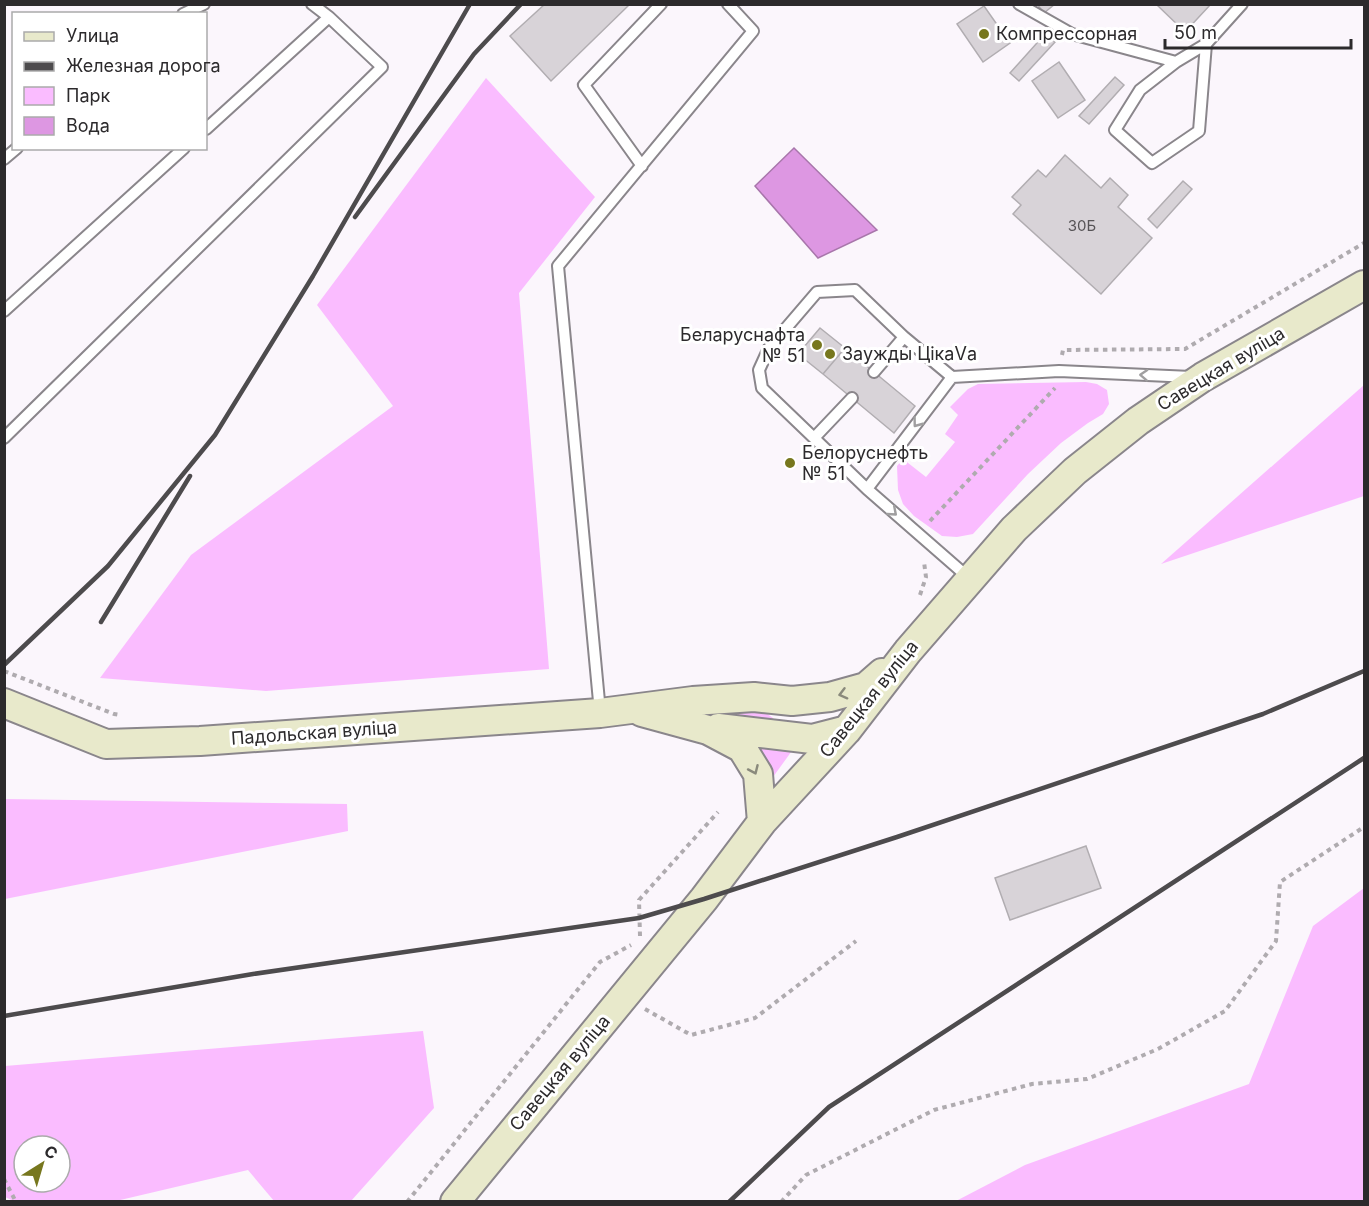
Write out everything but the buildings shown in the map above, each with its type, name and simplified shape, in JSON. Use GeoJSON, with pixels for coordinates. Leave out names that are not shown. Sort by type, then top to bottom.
{"type":"FeatureCollection","features":[{"type":"Feature","properties":{"kind":"main road","name":"Савецкая вуліца"},"geometry":{"type":"LineString","coordinates":[[455,1202],[704,899],[762,822],[846,730],[908,651],[1014,530],[1075,471],[1138,420],[1203,377],[1365,285]]}},
{"type":"Feature","properties":{"kind":"main road","name":"Падольская вуліца"},"geometry":{"type":"LineString","coordinates":[[4,703],[106,744],[200,741],[632,710],[693,701],[754,697],[792,701],[830,697],[867,687],[908,651]]}},
{"type":"Feature","properties":{"kind":"main road"},"geometry":{"type":"LineString","coordinates":[[754,697],[778,706],[801,721],[812,739],[812,757],[798,783]]}},
{"type":"Feature","properties":{"kind":"main road","name":"Падольская вуліца"},"geometry":{"type":"LineString","coordinates":[[632,710],[708,730],[742,748],[758,774],[762,822]]}},
{"type":"Feature","properties":{"kind":"main road"},"geometry":{"type":"LineString","coordinates":[[683,724],[812,739],[846,730]]}},
{"type":"Feature","properties":{"kind":"lane"},"geometry":{"type":"LineString","coordinates":[[187,12],[204,4]]}},
{"type":"Feature","properties":{"kind":"lane"},"geometry":{"type":"LineString","coordinates":[[4,438],[382,67],[312,4]]}},
{"type":"Feature","properties":{"kind":"lane"},"geometry":{"type":"LineString","coordinates":[[642,166],[584,85],[661,4]]}},
{"type":"Feature","properties":{"kind":"lane"},"geometry":{"type":"LineString","coordinates":[[600,712],[558,266],[753,31],[728,4]]}},
{"type":"Feature","properties":{"kind":"lane"},"geometry":{"type":"LineString","coordinates":[[1019,4],[1072,34],[1176,62]]}},
{"type":"Feature","properties":{"kind":"lane"},"geometry":{"type":"LineString","coordinates":[[1206,44],[1199,131],[1152,163],[1115,130],[1140,90],[1176,62],[1206,44],[1242,4]]}},
{"type":"Feature","properties":{"kind":"lane"},"geometry":{"type":"LineString","coordinates":[[207,128],[329,17]]}},
{"type":"Feature","properties":{"kind":"lane"},"geometry":{"type":"LineString","coordinates":[[4,311],[182,150]]}},
{"type":"Feature","properties":{"kind":"lane"},"geometry":{"type":"LineString","coordinates":[[971,580],[867,489],[762,388],[759,370],[769,348],[817,292],[855,290],[904,337],[952,377],[1059,371],[1203,377]]}},
{"type":"Feature","properties":{"kind":"lane"},"geometry":{"type":"LineString","coordinates":[[874,372],[904,337]]}},
{"type":"Feature","properties":{"kind":"lane"},"geometry":{"type":"LineString","coordinates":[[867,489],[952,377]]}},
{"type":"Feature","properties":{"kind":"lane"},"geometry":{"type":"LineString","coordinates":[[814,438],[852,398]]}},
{"type":"Feature","properties":{"kind":"path"},"geometry":{"type":"LineString","coordinates":[[920,597],[926,577],[925,563],[907,545],[1055,388],[1063,350],[1185,349],[1365,243]]}},
{"type":"Feature","properties":{"kind":"path"},"geometry":{"type":"LineString","coordinates":[[4,671],[114,714],[126,716]]}},
{"type":"Feature","properties":{"kind":"path"},"geometry":{"type":"LineString","coordinates":[[407,1202],[600,962],[640,940],[639,900],[718,812]]}},
{"type":"Feature","properties":{"kind":"path"},"geometry":{"type":"LineString","coordinates":[[781,1202],[806,1175],[934,1110],[1032,1084],[1088,1079],[1158,1049],[1225,1011],[1275,941],[1280,882],[1365,827]]}},
{"type":"Feature","properties":{"kind":"path"},"geometry":{"type":"LineString","coordinates":[[624,996],[691,1035],[755,1017],[856,941]]}},
{"type":"Feature","properties":{"kind":"path"},"geometry":{"type":"LineString","coordinates":[[4,1179],[16,1202]]}},
{"type":"Feature","properties":{"kind":"green space"},"geometry":{"type":"Polygon","coordinates":[[[486,78],[595,197],[519,293],[549,669],[266,691],[100,678],[191,555],[393,406],[317,305],[486,78]]]}},
{"type":"Feature","properties":{"kind":"green space"},"geometry":{"type":"Polygon","coordinates":[[[1086,382],[1097,384],[1107,390],[1109,404],[1103,414],[1061,443],[1028,474],[973,534],[957,537],[942,536],[914,516],[903,504],[898,490],[897,466],[903,459],[926,477],[955,442],[945,434],[958,415],[950,407],[968,389],[978,384],[1086,382]]]}},
{"type":"Feature","properties":{"kind":"green space"},"geometry":{"type":"Polygon","coordinates":[[[1364,385],[1364,496],[1161,564],[1364,385]]]}},
{"type":"Feature","properties":{"kind":"green space"},"geometry":{"type":"Polygon","coordinates":[[[689,709],[763,711],[773,718],[774,726],[748,726],[689,709]]]}},
{"type":"Feature","properties":{"kind":"green space"},"geometry":{"type":"Polygon","coordinates":[[[759,744],[794,748],[773,777],[759,744]]]}},
{"type":"Feature","properties":{"kind":"green space"},"geometry":{"type":"Polygon","coordinates":[[[5,799],[347,804],[348,831],[5,899],[5,799]]]}},
{"type":"Feature","properties":{"kind":"green space"},"geometry":{"type":"Polygon","coordinates":[[[1364,888],[1364,1201],[956,1201],[1025,1165],[1249,1084],[1313,926],[1364,888]]]}},
{"type":"Feature","properties":{"kind":"green space"},"geometry":{"type":"Polygon","coordinates":[[[423,1031],[434,1108],[351,1201],[274,1201],[248,1170],[116,1201],[16,1202],[5,1197],[5,1066],[423,1031]]]}},
{"type":"Feature","properties":{"kind":"water"},"geometry":{"type":"Polygon","coordinates":[[[794,148],[877,230],[818,258],[755,186],[794,148]]]}},
{"type":"Feature","properties":{"kind":"railway"},"geometry":{"type":"LineString","coordinates":[[4,665],[108,566],[215,435],[313,276],[470,4]]}},
{"type":"Feature","properties":{"kind":"railway"},"geometry":{"type":"LineString","coordinates":[[355,217],[474,54],[521,4]]}},
{"type":"Feature","properties":{"kind":"railway"},"geometry":{"type":"LineString","coordinates":[[101,622],[190,476]]}},
{"type":"Feature","properties":{"kind":"railway"},"geometry":{"type":"LineString","coordinates":[[4,1016],[253,974],[639,918],[897,837],[1263,714],[1364,671]]}},
{"type":"Feature","properties":{"kind":"railway"},"geometry":{"type":"LineString","coordinates":[[729,1202],[829,1107],[1364,758]]}},
{"type":"Feature","properties":{"kind":"place","name":"Компрессорная"},"geometry":{"type":"Point","coordinates":[984,34]}},
{"type":"Feature","properties":{"kind":"place","name":"Беларуснафта № 51"},"geometry":{"type":"Point","coordinates":[817,345]}},
{"type":"Feature","properties":{"kind":"place","name":"Заужды ЦікаVа"},"geometry":{"type":"Point","coordinates":[830,354]}},
{"type":"Feature","properties":{"kind":"place","name":"Белоруснефть № 51"},"geometry":{"type":"Point","coordinates":[790,463]}}]}
